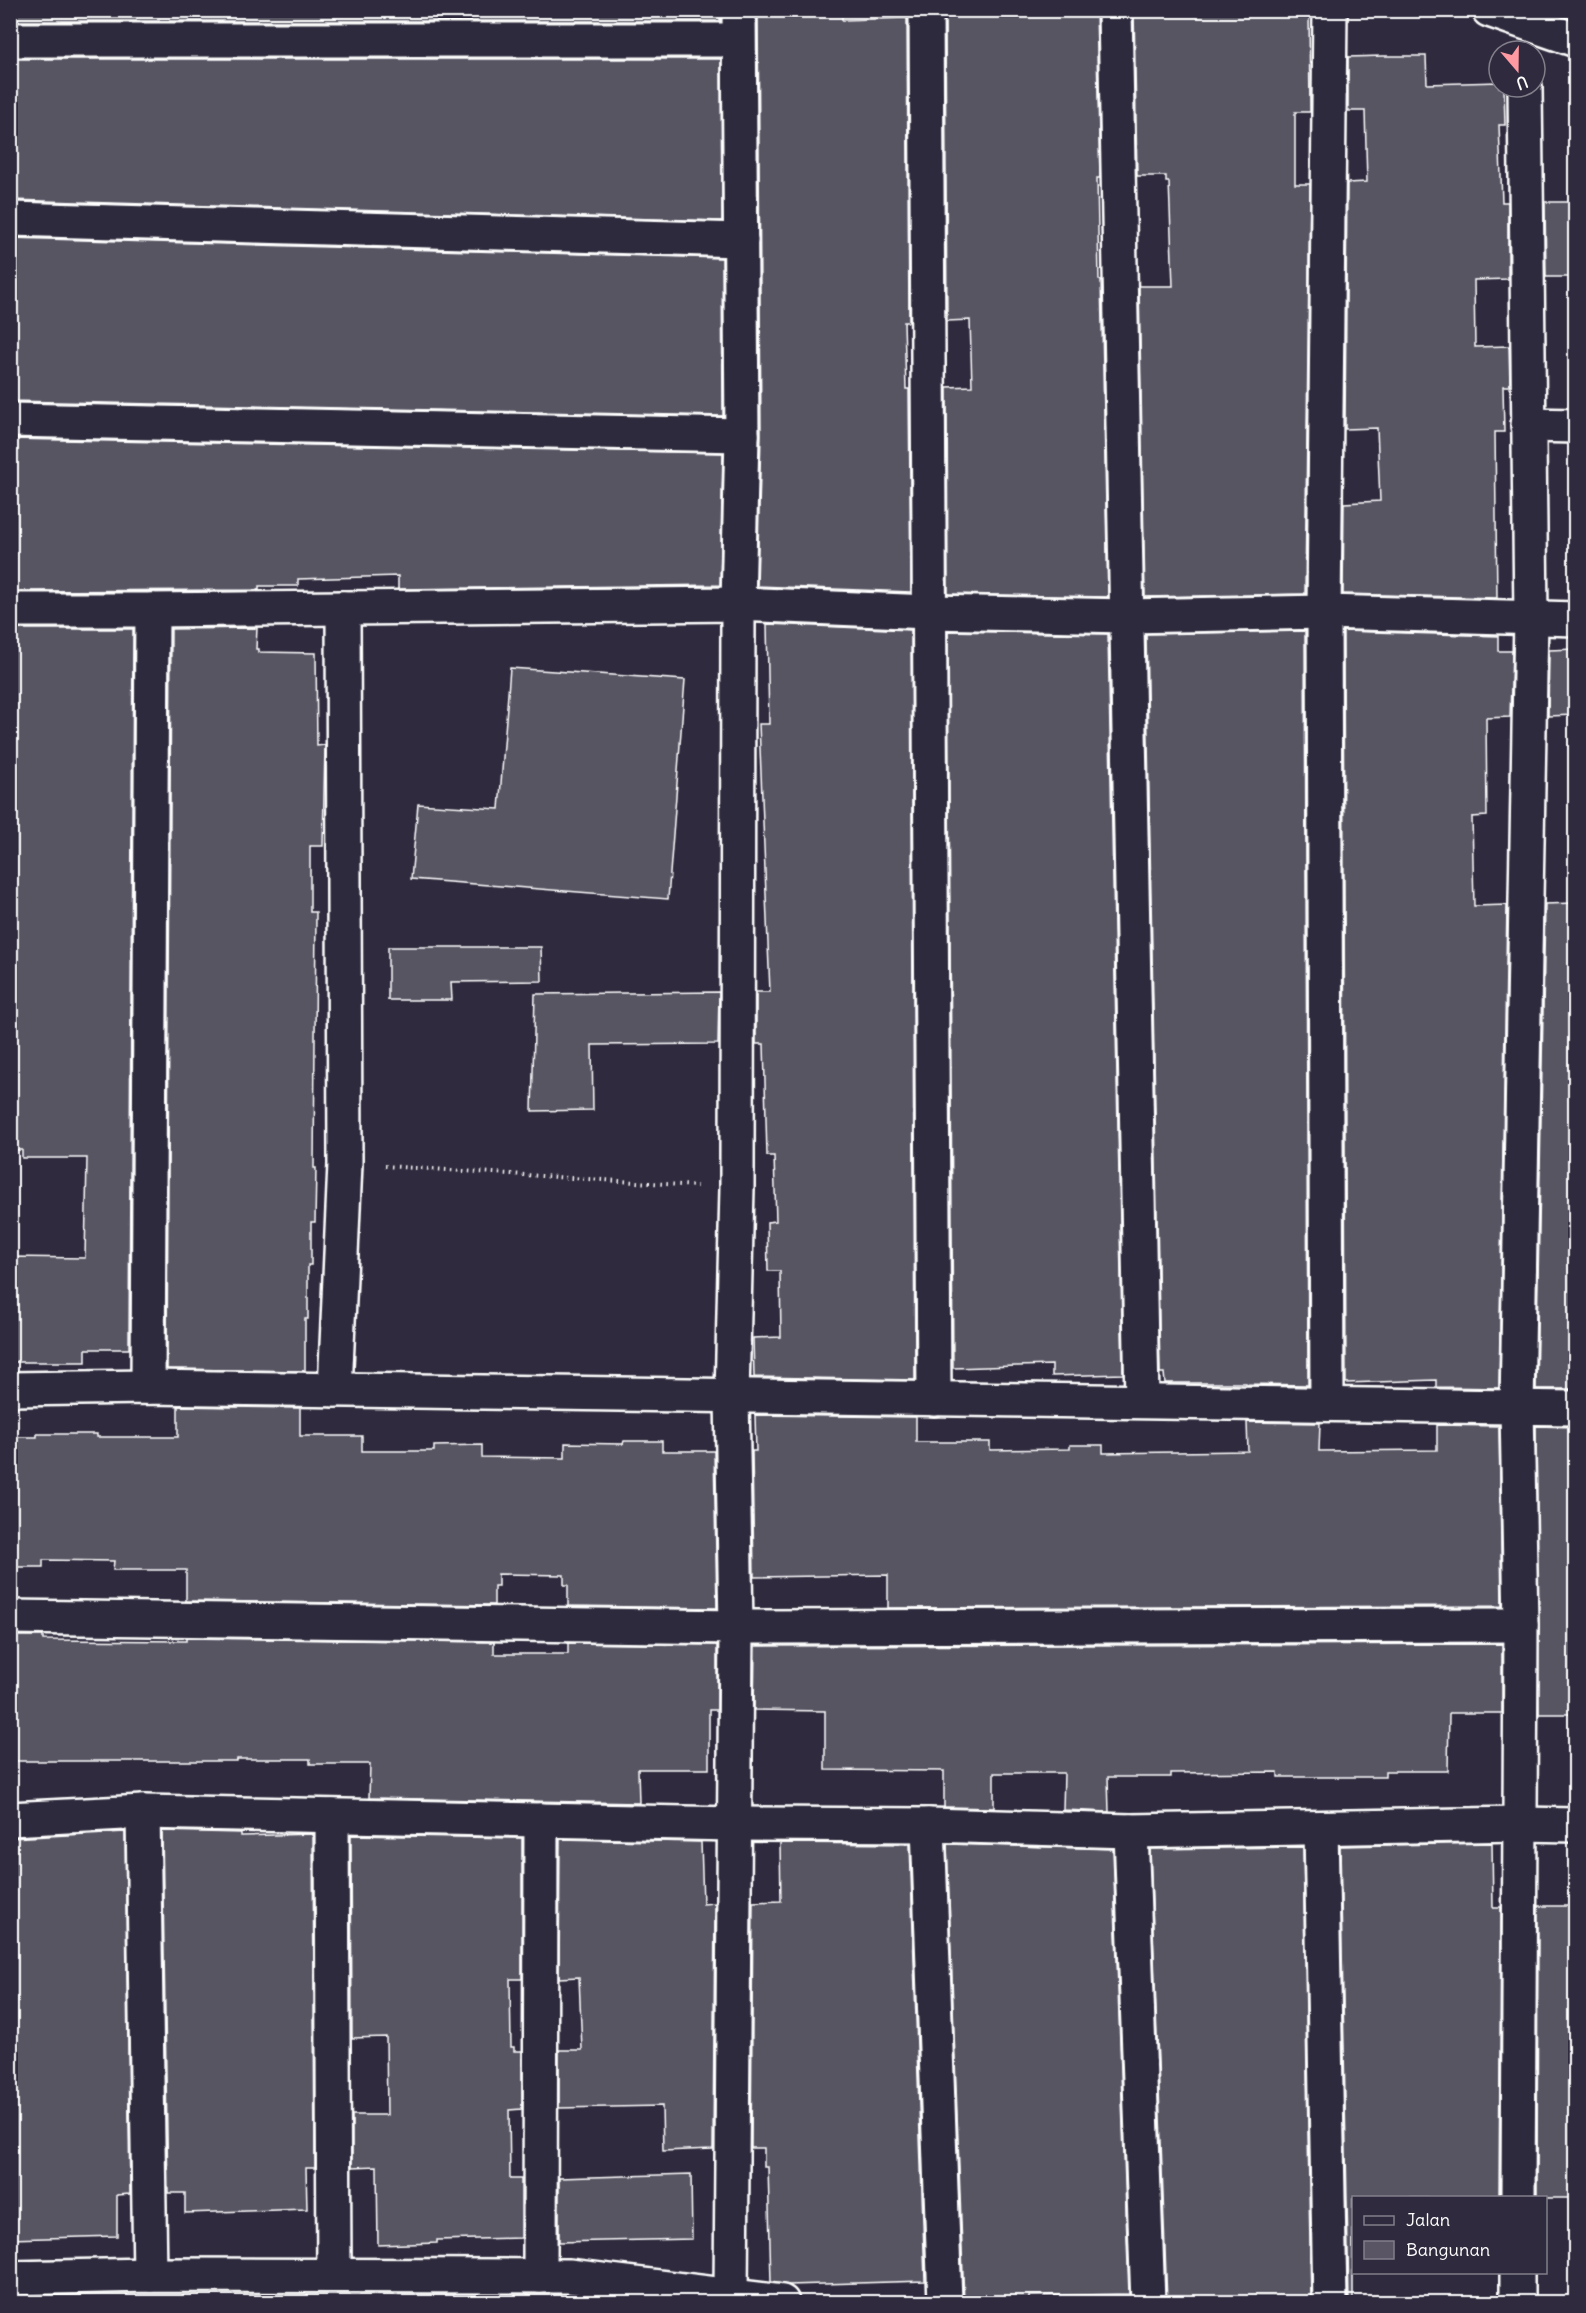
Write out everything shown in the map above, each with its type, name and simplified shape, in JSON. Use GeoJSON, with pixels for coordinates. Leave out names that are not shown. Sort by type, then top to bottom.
{"type":"FeatureCollection","features":[{"type":"Feature","properties":{"kind":"street"},"geometry":{"type":"LineString","coordinates":[[926,10],[934,1399]]}},
{"type":"Feature","properties":{"kind":"street"},"geometry":{"type":"LineString","coordinates":[[1115,10],[1142,1401]]}},
{"type":"Feature","properties":{"kind":"street"},"geometry":{"type":"LineString","coordinates":[[1327,1404],[1324,612],[1330,10]]}},
{"type":"Feature","properties":{"kind":"street"},"geometry":{"type":"LineString","coordinates":[[1489,10],[1525,37],[1575,40]]}},
{"type":"Feature","properties":{"kind":"street"},"geometry":{"type":"LineString","coordinates":[[10,40],[738,25],[742,435],[738,604],[737,1188],[732,1396],[736,1627],[731,2296]]}},
{"type":"Feature","properties":{"kind":"street"},"geometry":{"type":"LineString","coordinates":[[1518,2196],[1521,1625],[1517,1407],[1531,617],[1525,99]]}},
{"type":"Feature","properties":{"kind":"street"},"geometry":{"type":"LineString","coordinates":[[10,219],[741,240]]}},
{"type":"Feature","properties":{"kind":"street"},"geometry":{"type":"LineString","coordinates":[[10,420],[742,435]]}},
{"type":"Feature","properties":{"kind":"street"},"geometry":{"type":"LineString","coordinates":[[1528,426],[1575,426]]}},
{"type":"Feature","properties":{"kind":"street"},"geometry":{"type":"LineString","coordinates":[[10,610],[738,604],[929,612],[1127,616],[1324,612],[1575,619]]}},
{"type":"Feature","properties":{"kind":"street"},"geometry":{"type":"LineString","coordinates":[[334,1390],[345,1164],[343,608]]}},
{"type":"Feature","properties":{"kind":"street"},"geometry":{"type":"LineString","coordinates":[[148,1387],[152,610]]}},
{"type":"Feature","properties":{"kind":"street"},"geometry":{"type":"LineString","coordinates":[[10,1389],[148,1387],[1575,1408]]}},
{"type":"Feature","properties":{"kind":"street"},"geometry":{"type":"LineString","coordinates":[[10,1617],[736,1627],[1521,1625]]}},
{"type":"Feature","properties":{"kind":"street"},"geometry":{"type":"LineString","coordinates":[[10,1819],[143,1812],[734,1824],[928,1825],[1131,1831],[1575,1825]]}},
{"type":"Feature","properties":{"kind":"street"},"geometry":{"type":"LineString","coordinates":[[143,1812],[150,2275]]}},
{"type":"Feature","properties":{"kind":"street"},"geometry":{"type":"LineString","coordinates":[[332,1816],[334,2276]]}},
{"type":"Feature","properties":{"kind":"street"},"geometry":{"type":"LineString","coordinates":[[540,2276],[541,1820]]}},
{"type":"Feature","properties":{"kind":"street"},"geometry":{"type":"LineString","coordinates":[[928,1825],[945,2302]]}},
{"type":"Feature","properties":{"kind":"street"},"geometry":{"type":"LineString","coordinates":[[1321,1828],[1330,2302]]}},
{"type":"Feature","properties":{"kind":"street"},"geometry":{"type":"LineString","coordinates":[[1131,1831],[1148,2302]]}},
{"type":"Feature","properties":{"kind":"street"},"geometry":{"type":"LineString","coordinates":[[1517,2274],[1517,2302]]}},
{"type":"Feature","properties":{"kind":"street"},"geometry":{"type":"LineString","coordinates":[[10,2278],[150,2275],[569,2276],[783,2302]]}},
{"type":"Feature","properties":{"kind":"path"},"geometry":{"type":"LineString","coordinates":[[345,1164],[737,1188]]}},
{"type":"Feature","properties":{"kind":"building"},"geometry":{"type":"Polygon","coordinates":[[[10,10],[720,10],[720,21],[10,21],[10,10]]]}},
{"type":"Feature","properties":{"kind":"building"},"geometry":{"type":"Polygon","coordinates":[[[758,10],[842,10],[842,20],[907,18],[909,322],[904,322],[906,389],[909,389],[911,592],[757,586],[761,435],[758,10]]]}},
{"type":"Feature","properties":{"kind":"building"},"geometry":{"type":"Polygon","coordinates":[[[960,10],[1096,10],[1100,178],[1097,178],[1099,280],[1101,280],[1108,597],[948,594],[947,387],[972,386],[970,320],[947,321],[945,17],[960,17],[960,10]]]}},
{"type":"Feature","properties":{"kind":"building"},"geometry":{"type":"Polygon","coordinates":[[[1134,10],[1309,10],[1310,112],[1295,112],[1295,184],[1310,184],[1305,594],[1145,597],[1139,286],[1173,286],[1169,182],[1166,182],[1166,176],[1137,176],[1134,10]]]}},
{"type":"Feature","properties":{"kind":"building"},"geometry":{"type":"Polygon","coordinates":[[[1426,56],[1427,84],[1487,82],[1487,99],[1504,99],[1505,125],[1499,125],[1502,202],[1508,202],[1508,279],[1474,280],[1475,347],[1509,346],[1510,386],[1503,386],[1504,432],[1495,432],[1497,598],[1343,594],[1344,503],[1380,501],[1377,428],[1345,429],[1347,183],[1367,182],[1365,111],[1348,111],[1348,57],[1426,56]]]}},
{"type":"Feature","properties":{"kind":"building"},"geometry":{"type":"Polygon","coordinates":[[[10,59],[721,59],[722,221],[10,200],[10,59]]]}},
{"type":"Feature","properties":{"kind":"building"},"geometry":{"type":"Polygon","coordinates":[[[1545,202],[1575,202],[1575,277],[1546,277],[1545,202]]]}},
{"type":"Feature","properties":{"kind":"building"},"geometry":{"type":"Polygon","coordinates":[[[10,238],[722,258],[723,416],[10,401],[10,238]]]}},
{"type":"Feature","properties":{"kind":"building"},"geometry":{"type":"Polygon","coordinates":[[[10,439],[723,453],[720,585],[398,589],[398,576],[298,579],[298,586],[259,586],[259,590],[10,591],[10,439]]]}},
{"type":"Feature","properties":{"kind":"building"},"geometry":{"type":"Polygon","coordinates":[[[767,624],[911,630],[915,1380],[754,1377],[753,1338],[781,1337],[780,1271],[768,1271],[767,1222],[776,1221],[774,1156],[767,1156],[764,1044],[756,1044],[756,992],[770,992],[759,724],[769,724],[767,624]]]}},
{"type":"Feature","properties":{"kind":"building"},"geometry":{"type":"Polygon","coordinates":[[[257,628],[256,649],[259,649],[259,652],[316,653],[317,746],[325,745],[323,846],[310,846],[310,912],[316,912],[314,1168],[316,1168],[315,1222],[311,1222],[311,1265],[308,1265],[308,1319],[305,1319],[305,1371],[167,1369],[171,629],[257,628]]]}},
{"type":"Feature","properties":{"kind":"building"},"geometry":{"type":"Polygon","coordinates":[[[10,629],[133,629],[129,1349],[86,1349],[86,1362],[10,1362],[10,1257],[85,1258],[87,1158],[22,1158],[22,1150],[10,1150],[10,629]]]}},
{"type":"Feature","properties":{"kind":"building"},"geometry":{"type":"Polygon","coordinates":[[[948,631],[1108,634],[1123,1374],[1052,1376],[1052,1365],[953,1368],[948,631]]]}},
{"type":"Feature","properties":{"kind":"building"},"geometry":{"type":"Polygon","coordinates":[[[1305,631],[1308,1385],[1165,1383],[1164,1373],[1160,1373],[1146,634],[1305,631]]]}},
{"type":"Feature","properties":{"kind":"building"},"geometry":{"type":"Polygon","coordinates":[[[1343,631],[1498,636],[1498,651],[1512,651],[1510,717],[1486,718],[1487,816],[1472,817],[1474,906],[1507,905],[1499,1388],[1436,1387],[1436,1380],[1346,1383],[1343,631]]]}},
{"type":"Feature","properties":{"kind":"building"},"geometry":{"type":"Polygon","coordinates":[[[1575,649],[1575,715],[1548,716],[1549,650],[1575,649]]]}},
{"type":"Feature","properties":{"kind":"building"},"geometry":{"type":"Polygon","coordinates":[[[510,668],[685,680],[668,899],[411,879],[418,804],[499,809],[510,668]]]}},
{"type":"Feature","properties":{"kind":"building"},"geometry":{"type":"Polygon","coordinates":[[[1575,903],[1575,1389],[1536,1389],[1545,904],[1575,903]]]}},
{"type":"Feature","properties":{"kind":"building"},"geometry":{"type":"Polygon","coordinates":[[[388,947],[541,947],[542,981],[451,982],[452,1000],[388,1000],[388,947]]]}},
{"type":"Feature","properties":{"kind":"building"},"geometry":{"type":"Polygon","coordinates":[[[719,992],[718,1044],[592,1045],[593,1110],[532,1111],[535,994],[719,992]]]}},
{"type":"Feature","properties":{"kind":"building"},"geometry":{"type":"Polygon","coordinates":[[[178,1406],[300,1408],[300,1436],[362,1436],[362,1451],[434,1451],[434,1446],[482,1445],[482,1457],[565,1458],[565,1443],[623,1444],[624,1441],[662,1441],[662,1451],[714,1451],[717,1608],[568,1606],[568,1585],[564,1585],[564,1575],[498,1574],[498,1586],[494,1586],[494,1605],[186,1601],[186,1570],[113,1570],[114,1561],[43,1560],[43,1567],[10,1567],[10,1437],[37,1437],[37,1434],[97,1434],[97,1437],[178,1437],[178,1406]]]}},
{"type":"Feature","properties":{"kind":"building"},"geometry":{"type":"Polygon","coordinates":[[[755,1415],[916,1417],[916,1442],[990,1442],[990,1450],[1070,1449],[1070,1445],[1103,1445],[1103,1453],[1248,1451],[1247,1422],[1320,1423],[1319,1451],[1437,1450],[1437,1425],[1499,1426],[1502,1606],[888,1608],[888,1575],[754,1577],[752,1451],[756,1451],[755,1415]]]}},
{"type":"Feature","properties":{"kind":"building"},"geometry":{"type":"Polygon","coordinates":[[[1536,1426],[1575,1427],[1575,1714],[1539,1714],[1536,1426]]]}},
{"type":"Feature","properties":{"kind":"building"},"geometry":{"type":"Polygon","coordinates":[[[10,1636],[43,1636],[43,1640],[186,1641],[186,1638],[494,1642],[494,1654],[568,1654],[568,1643],[717,1645],[717,1710],[709,1710],[709,1769],[638,1769],[639,1803],[369,1798],[370,1764],[310,1764],[310,1759],[10,1761],[10,1636]]]}},
{"type":"Feature","properties":{"kind":"building"},"geometry":{"type":"Polygon","coordinates":[[[1502,1644],[1502,1713],[1449,1713],[1448,1771],[1385,1771],[1385,1777],[1278,1777],[1278,1772],[1171,1773],[1171,1777],[1108,1777],[1109,1812],[1063,1810],[1064,1773],[994,1773],[994,1808],[944,1807],[944,1771],[825,1770],[825,1711],[754,1710],[755,1646],[1502,1644]]]}},
{"type":"Feature","properties":{"kind":"building"},"geometry":{"type":"Polygon","coordinates":[[[162,1831],[241,1833],[241,1836],[313,1834],[315,2168],[306,2168],[307,2209],[185,2213],[185,2193],[168,2193],[162,1831]]]}},
{"type":"Feature","properties":{"kind":"building"},"geometry":{"type":"Polygon","coordinates":[[[125,1832],[130,2194],[117,2195],[117,2236],[10,2239],[10,1838],[125,1832]]]}},
{"type":"Feature","properties":{"kind":"building"},"geometry":{"type":"Polygon","coordinates":[[[351,1835],[522,1838],[522,1979],[510,1979],[511,2047],[514,2047],[514,2051],[522,2051],[522,2109],[509,2110],[510,2179],[521,2179],[521,2238],[437,2240],[437,2243],[378,2245],[377,2166],[352,2167],[352,2115],[387,2115],[386,2037],[352,2038],[351,1835]]]}},
{"type":"Feature","properties":{"kind":"building"},"geometry":{"type":"Polygon","coordinates":[[[560,1839],[701,1842],[703,1904],[715,1903],[713,2149],[663,2151],[662,2106],[559,2108],[559,2050],[582,2050],[579,1977],[559,1978],[560,1839]]]}},
{"type":"Feature","properties":{"kind":"building"},"geometry":{"type":"Polygon","coordinates":[[[780,1843],[910,1844],[925,2281],[789,2285],[771,2282],[768,2167],[764,2167],[764,2148],[751,2148],[753,1902],[781,1901],[780,1843]]]}},
{"type":"Feature","properties":{"kind":"building"},"geometry":{"type":"Polygon","coordinates":[[[1492,1843],[1493,1907],[1501,1907],[1499,2196],[1352,2196],[1353,2302],[1349,2302],[1340,1846],[1492,1843]]]}},
{"type":"Feature","properties":{"kind":"building"},"geometry":{"type":"Polygon","coordinates":[[[947,1844],[1113,1849],[1129,2294],[1029,2296],[1029,2302],[964,2302],[947,1844]]]}},
{"type":"Feature","properties":{"kind":"building"},"geometry":{"type":"Polygon","coordinates":[[[1303,1847],[1311,2302],[1167,2302],[1150,1849],[1303,1847]]]}},
{"type":"Feature","properties":{"kind":"building"},"geometry":{"type":"Polygon","coordinates":[[[1538,1906],[1575,1906],[1575,2198],[1537,2196],[1538,1906]]]}},
{"type":"Feature","properties":{"kind":"building"},"geometry":{"type":"Polygon","coordinates":[[[691,2174],[692,2239],[559,2242],[559,2178],[691,2174]]]}}]}
